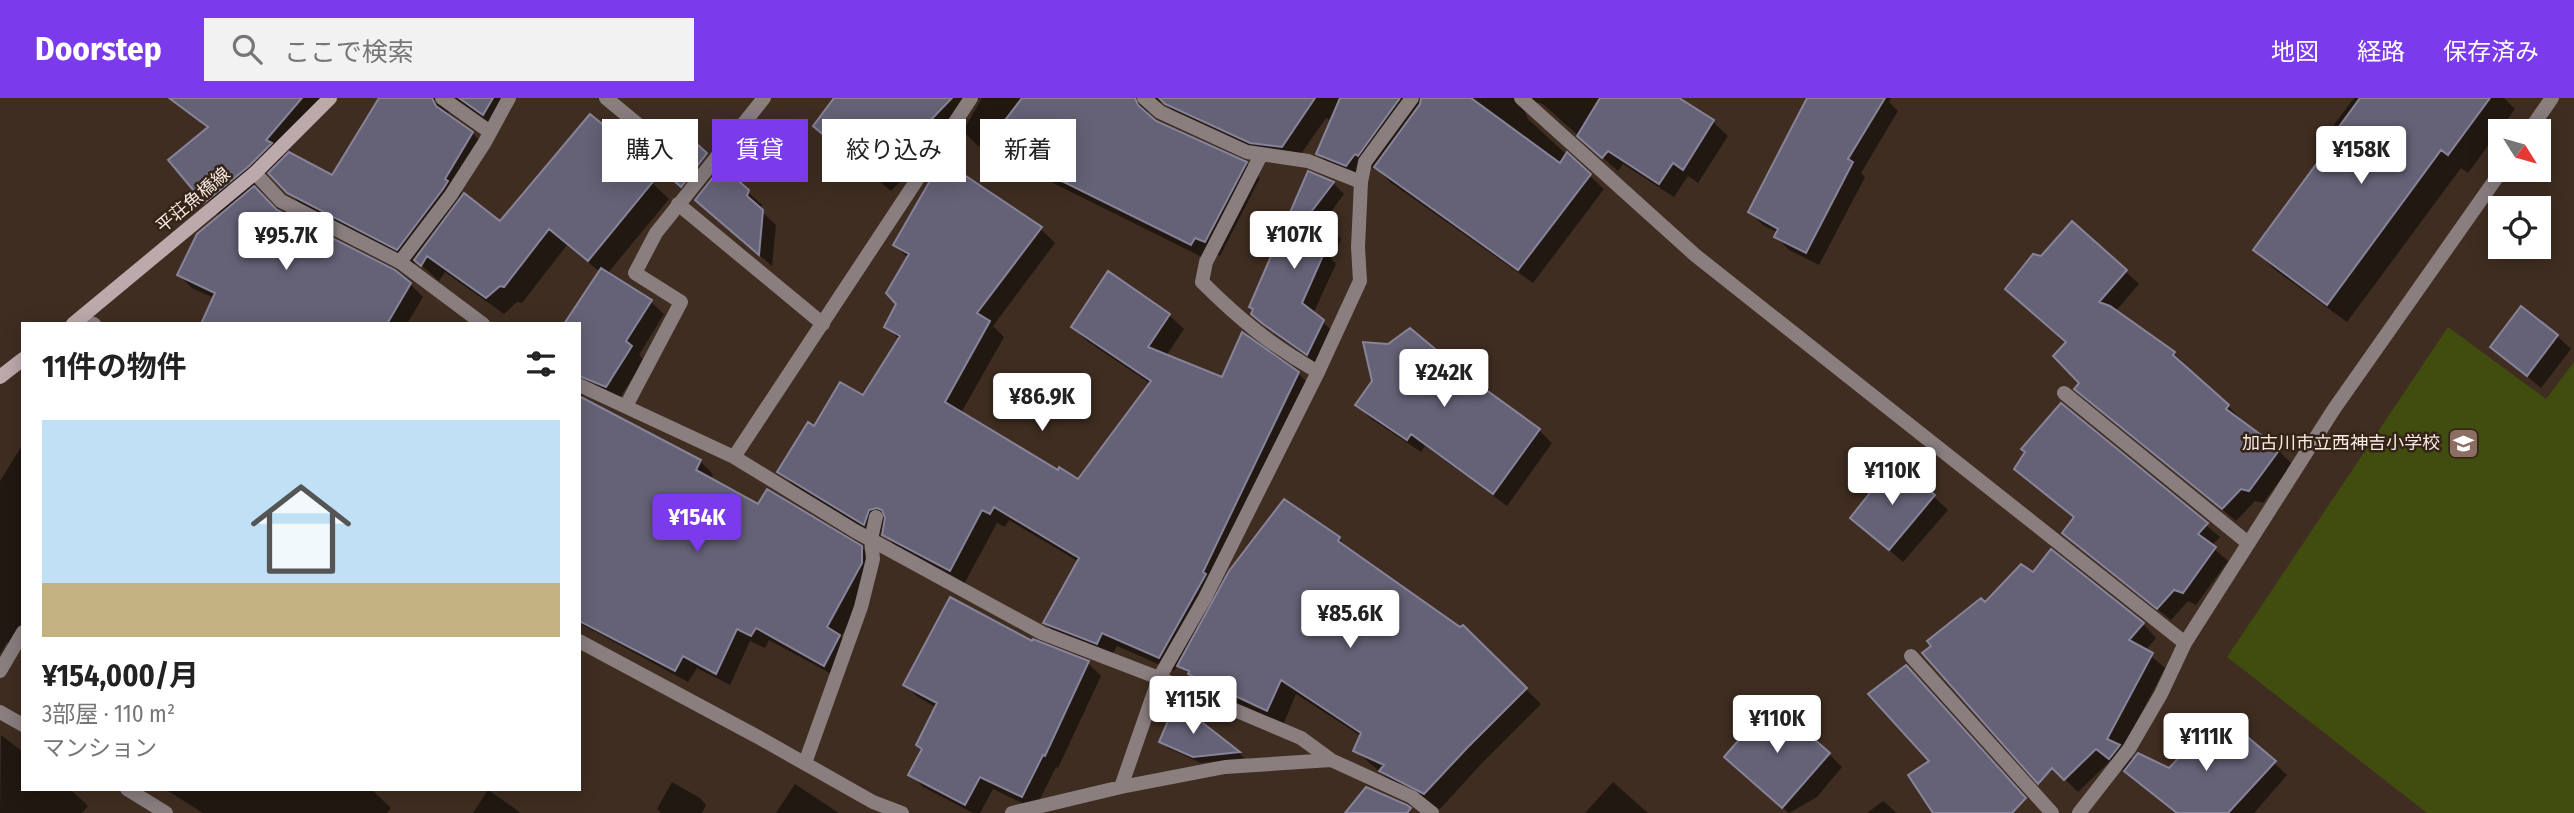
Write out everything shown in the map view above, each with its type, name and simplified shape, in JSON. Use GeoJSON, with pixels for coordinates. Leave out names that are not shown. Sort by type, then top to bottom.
{"type":"FeatureCollection","features":[{"type":"Feature","properties":{"kind":"main road","name":"平荘魚橋線"},"geometry":{"type":"LineString","coordinates":[[76,321],[256,173],[330,98]]}},
{"type":"Feature","properties":{"kind":"main road"},"geometry":{"type":"LineString","coordinates":[[0,377],[21,361]]}},
{"type":"Feature","properties":{"kind":"street"},"geometry":{"type":"LineString","coordinates":[[442,98],[490,132]]}},
{"type":"Feature","properties":{"kind":"street"},"geometry":{"type":"LineString","coordinates":[[400,262],[451,195],[509,98]]}},
{"type":"Feature","properties":{"kind":"street"},"geometry":{"type":"LineString","coordinates":[[606,98],[631,119]]}},
{"type":"Feature","properties":{"kind":"street"},"geometry":{"type":"LineString","coordinates":[[626,406],[681,302],[635,273],[656,233],[764,98]]}},
{"type":"Feature","properties":{"kind":"street"},"geometry":{"type":"LineString","coordinates":[[734,457],[971,98]]}},
{"type":"Feature","properties":{"kind":"street"},"geometry":{"type":"LineString","coordinates":[[1144,98],[1160,112],[1247,152],[1308,161],[1361,182]]}},
{"type":"Feature","properties":{"kind":"street"},"geometry":{"type":"LineString","coordinates":[[1121,787],[1159,678],[1205,598],[1318,372],[1360,281],[1358,247],[1361,182],[1365,162],[1412,98]]}},
{"type":"Feature","properties":{"kind":"street"},"geometry":{"type":"LineString","coordinates":[[1521,98],[1695,255],[2185,643]]}},
{"type":"Feature","properties":{"kind":"street"},"geometry":{"type":"LineString","coordinates":[[2537,119],[2552,98]]}},
{"type":"Feature","properties":{"kind":"street"},"geometry":{"type":"LineString","coordinates":[[1261,155],[1206,262],[1202,282],[1241,321],[1287,355],[1318,372]]}},
{"type":"Feature","properties":{"kind":"street"},"geometry":{"type":"LineString","coordinates":[[256,173],[281,201],[400,262],[480,322]]}},
{"type":"Feature","properties":{"kind":"street"},"geometry":{"type":"LineString","coordinates":[[2079,813],[2129,749],[2161,694],[2185,643],[2334,409],[2494,182]]}},
{"type":"Feature","properties":{"kind":"street"},"geometry":{"type":"LineString","coordinates":[[678,204],[823,324]]}},
{"type":"Feature","properties":{"kind":"street"},"geometry":{"type":"LineString","coordinates":[[581,386],[734,457],[871,539],[1042,633],[1159,678],[1301,738],[1331,760],[1412,797],[1432,813]]}},
{"type":"Feature","properties":{"kind":"street"},"geometry":{"type":"LineString","coordinates":[[2064,393],[2248,543]]}},
{"type":"Feature","properties":{"kind":"street"},"geometry":{"type":"LineString","coordinates":[[805,763],[861,607],[873,559],[871,539],[876,517]]}},
{"type":"Feature","properties":{"kind":"street"},"geometry":{"type":"LineString","coordinates":[[0,671],[21,635]]}},
{"type":"Feature","properties":{"kind":"street"},"geometry":{"type":"LineString","coordinates":[[581,642],[873,802],[902,813]]}},
{"type":"Feature","properties":{"kind":"street"},"geometry":{"type":"LineString","coordinates":[[1911,656],[2052,813]]}},
{"type":"Feature","properties":{"kind":"street"},"geometry":{"type":"LineString","coordinates":[[0,712],[21,725]]}},
{"type":"Feature","properties":{"kind":"street"},"geometry":{"type":"LineString","coordinates":[[1012,813],[1121,787],[1225,767],[1331,760]]}},
{"type":"Feature","properties":{"kind":"street"},"geometry":{"type":"LineString","coordinates":[[130,791],[166,813]]}},
{"type":"Feature","properties":{"kind":"green space","name":"加古川市立西神吉小学校"},"geometry":{"type":"Polygon","coordinates":[[[2448,327],[2546,399],[2574,362],[2574,813],[2427,813],[2227,657],[2448,327]]]}},
{"type":"Feature","properties":{"kind":"building"},"geometry":{"type":"Polygon","coordinates":[[[169,98],[302,98],[266,140],[272,143],[204,203],[168,160],[208,127],[169,98]]]}},
{"type":"Feature","properties":{"kind":"building"},"geometry":{"type":"Polygon","coordinates":[[[379,98],[432,98],[436,106],[473,132],[445,179],[448,181],[443,189],[397,250],[287,193],[268,173],[289,152],[332,175],[379,98]]]}},
{"type":"Feature","properties":{"kind":"building"},"geometry":{"type":"Polygon","coordinates":[[[459,98],[493,98],[483,115],[459,98]]]}},
{"type":"Feature","properties":{"kind":"building"},"geometry":{"type":"Polygon","coordinates":[[[834,98],[952,98],[932,119],[822,119],[822,134],[813,126],[834,98]]]}},
{"type":"Feature","properties":{"kind":"building"},"geometry":{"type":"Polygon","coordinates":[[[1022,98],[1135,98],[1138,105],[1156,121],[1247,162],[1205,242],[1195,238],[1191,245],[1064,182],[1076,182],[1076,119],[1006,119],[1022,98]]]}},
{"type":"Feature","properties":{"kind":"building"},"geometry":{"type":"Polygon","coordinates":[[[1159,98],[1315,98],[1282,147],[1250,143],[1165,104],[1159,98]]]}},
{"type":"Feature","properties":{"kind":"building"},"geometry":{"type":"Polygon","coordinates":[[[1340,98],[1400,98],[1358,156],[1355,154],[1346,166],[1316,154],[1340,98]]]}},
{"type":"Feature","properties":{"kind":"building"},"geometry":{"type":"Polygon","coordinates":[[[1421,98],[1471,98],[1560,163],[1567,152],[1591,174],[1518,270],[1374,167],[1420,104],[1421,98]]]}},
{"type":"Feature","properties":{"kind":"building"},"geometry":{"type":"Polygon","coordinates":[[[1600,98],[1679,98],[1714,120],[1683,170],[1673,163],[1659,184],[1608,151],[1602,158],[1577,136],[1600,98]]]}},
{"type":"Feature","properties":{"kind":"building"},"geometry":{"type":"Polygon","coordinates":[[[1807,98],[1885,98],[1848,159],[1853,162],[1806,253],[1774,237],[1778,229],[1748,212],[1807,98]]]}},
{"type":"Feature","properties":{"kind":"building"},"geometry":{"type":"Polygon","coordinates":[[[2360,98],[2490,98],[2448,155],[2441,150],[2327,305],[2253,250],[2331,144],[2328,142],[2360,98]]]}},
{"type":"Feature","properties":{"kind":"building"},"geometry":{"type":"Polygon","coordinates":[[[590,114],[602,124],[602,182],[653,182],[588,261],[549,229],[504,287],[500,286],[486,298],[427,256],[421,266],[414,260],[464,193],[500,221],[590,114]]]}},
{"type":"Feature","properties":{"kind":"building"},"geometry":{"type":"Polygon","coordinates":[[[698,145],[707,153],[698,165],[698,145]]]}},
{"type":"Feature","properties":{"kind":"building"},"geometry":{"type":"Polygon","coordinates":[[[1308,171],[1334,182],[1308,216],[1330,226],[1320,248],[1325,251],[1302,303],[1324,320],[1307,355],[1263,324],[1251,314],[1253,309],[1249,307],[1308,171]]]}},
{"type":"Feature","properties":{"kind":"building"},"geometry":{"type":"Polygon","coordinates":[[[966,176],[1042,227],[977,313],[990,321],[945,402],[1058,470],[1059,467],[1078,479],[1151,381],[1071,327],[1108,271],[1170,314],[1148,347],[1222,377],[1242,332],[1299,372],[1203,572],[1206,574],[1159,658],[1102,633],[1097,644],[1043,623],[1079,558],[994,507],[990,514],[982,510],[950,571],[882,535],[885,518],[882,510],[869,510],[864,525],[777,472],[808,422],[814,426],[840,382],[863,395],[900,336],[884,327],[896,304],[886,293],[909,254],[893,245],[929,182],[966,182],[966,176]]]}},
{"type":"Feature","properties":{"kind":"building"},"geometry":{"type":"Polygon","coordinates":[[[712,179],[712,182],[740,182],[749,190],[747,196],[763,210],[759,255],[695,200],[712,179]]]}},
{"type":"Feature","properties":{"kind":"building"},"geometry":{"type":"Polygon","coordinates":[[[254,186],[277,210],[395,270],[411,283],[388,322],[202,322],[215,293],[177,275],[197,234],[254,186]]]}},
{"type":"Feature","properties":{"kind":"building"},"geometry":{"type":"Polygon","coordinates":[[[2072,221],[2127,270],[2099,302],[2110,306],[2175,352],[2173,355],[2229,405],[2226,409],[2280,449],[2249,491],[2241,489],[2222,509],[2074,389],[2079,383],[2053,356],[2066,342],[2005,289],[2033,254],[2041,256],[2072,221]]]}},
{"type":"Feature","properties":{"kind":"building"},"geometry":{"type":"Polygon","coordinates":[[[601,268],[652,300],[626,341],[632,346],[606,387],[581,377],[581,322],[565,322],[601,268]]]}},
{"type":"Feature","properties":{"kind":"building"},"geometry":{"type":"Polygon","coordinates":[[[2521,306],[2558,335],[2527,376],[2490,347],[2521,306]]]}},
{"type":"Feature","properties":{"kind":"building"},"geometry":{"type":"Polygon","coordinates":[[[1410,328],[1471,379],[1540,429],[1493,494],[1411,434],[1407,440],[1355,405],[1372,381],[1363,342],[1388,344],[1410,328]]]}},
{"type":"Feature","properties":{"kind":"building"},"geometry":{"type":"Polygon","coordinates":[[[581,397],[701,460],[696,470],[758,504],[767,489],[862,546],[862,563],[827,627],[840,635],[824,666],[756,628],[751,636],[737,629],[716,674],[683,656],[675,671],[581,622],[581,397]]]}},
{"type":"Feature","properties":{"kind":"building"},"geometry":{"type":"Polygon","coordinates":[[[2061,403],[2208,523],[2198,534],[2216,547],[2183,593],[2174,590],[2157,609],[2062,533],[2074,517],[2014,469],[2025,452],[2021,449],[2061,403]]]}},
{"type":"Feature","properties":{"kind":"building"},"geometry":{"type":"Polygon","coordinates":[[[1893,464],[1935,495],[1889,550],[1850,518],[1893,464]]]}},
{"type":"Feature","properties":{"kind":"building"},"geometry":{"type":"Polygon","coordinates":[[[1284,499],[1340,537],[1338,541],[1460,627],[1463,625],[1527,688],[1424,794],[1379,771],[1384,765],[1353,751],[1361,733],[1281,680],[1267,711],[1188,674],[1189,671],[1177,666],[1229,571],[1284,499]]]}},
{"type":"Feature","properties":{"kind":"building"},"geometry":{"type":"Polygon","coordinates":[[[2051,549],[2144,623],[2129,640],[2153,653],[2107,739],[2120,745],[2109,759],[2096,749],[2064,780],[2052,768],[2038,784],[1922,653],[1931,646],[1927,641],[1981,598],[1985,602],[2021,564],[2033,572],[2051,549]]]}},
{"type":"Feature","properties":{"kind":"building"},"geometry":{"type":"Polygon","coordinates":[[[950,597],[1032,641],[1033,639],[1089,661],[1045,756],[1043,755],[1022,797],[980,777],[965,805],[908,775],[922,749],[916,745],[937,703],[903,685],[950,597]]]}},
{"type":"Feature","properties":{"kind":"building"},"geometry":{"type":"Polygon","coordinates":[[[1906,665],[2026,798],[2012,813],[1933,813],[1908,775],[1929,761],[1868,694],[1906,665]]]}},
{"type":"Feature","properties":{"kind":"building"},"geometry":{"type":"Polygon","coordinates":[[[1176,702],[1240,752],[1193,757],[1159,742],[1176,702]]]}},
{"type":"Feature","properties":{"kind":"building"},"geometry":{"type":"Polygon","coordinates":[[[1772,702],[1830,753],[1782,808],[1724,757],[1772,702]]]}},
{"type":"Feature","properties":{"kind":"building"},"geometry":{"type":"Polygon","coordinates":[[[2224,717],[2276,761],[2228,813],[2177,813],[2124,771],[2138,753],[2169,768],[2189,747],[2194,751],[2224,717]]]}},
{"type":"Feature","properties":{"kind":"building"},"geometry":{"type":"Polygon","coordinates":[[[1366,787],[1411,808],[1407,813],[1345,813],[1366,787]]]}},
{"type":"Feature","properties":{"kind":"place","name":"加古川市立西神吉小学校"},"geometry":{"type":"Point","coordinates":[2463,443]}}]}
